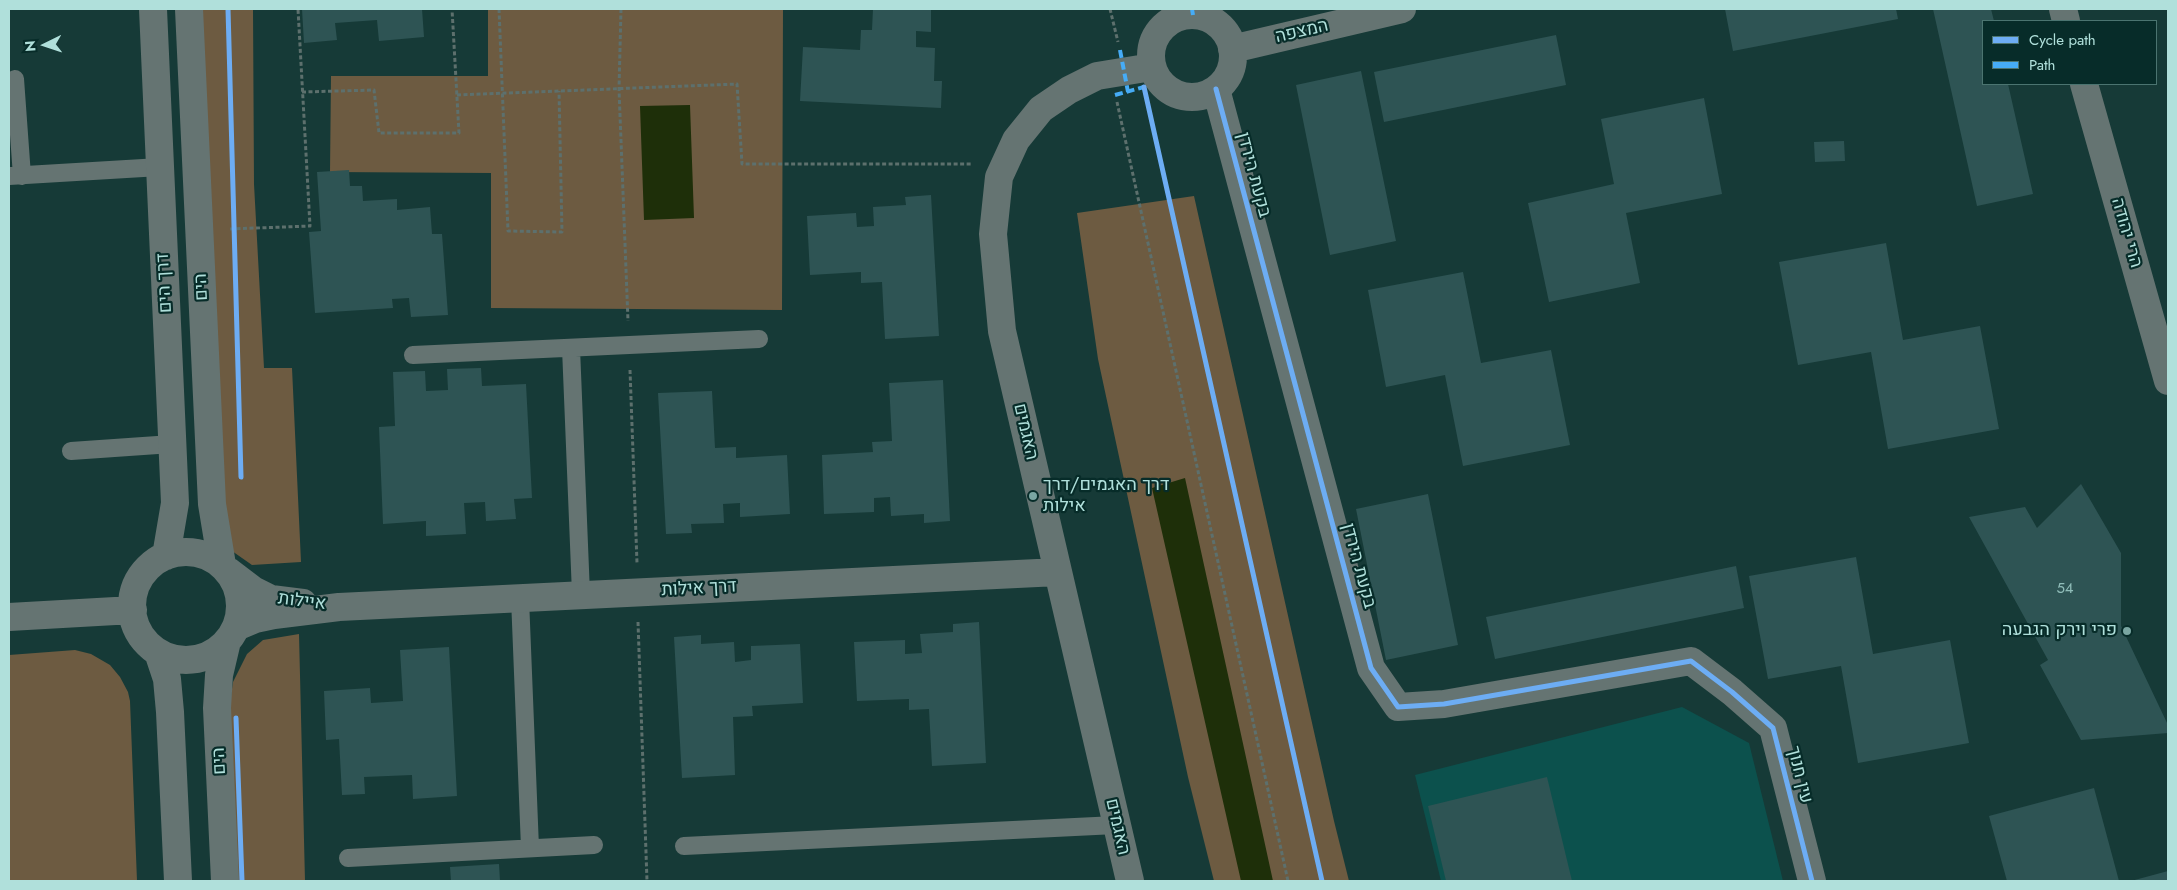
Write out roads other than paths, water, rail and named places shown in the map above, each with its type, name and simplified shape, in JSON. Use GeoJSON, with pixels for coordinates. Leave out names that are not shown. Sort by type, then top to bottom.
{"type":"FeatureCollection","features":[{"type":"Feature","properties":{"kind":"street","name":"דרך הים"},"geometry":{"type":"LineString","coordinates":[[152,9],[174,503],[166,556]]}},
{"type":"Feature","properties":{"kind":"street","name":"הים"},"geometry":{"type":"LineString","coordinates":[[189,9],[212,504],[225,568]]}},
{"type":"Feature","properties":{"kind":"street","name":"המצפה"},"geometry":{"type":"LineString","coordinates":[[1232,49],[1331,17],[1402,9]]}},
{"type":"Feature","properties":{"kind":"street"},"geometry":{"type":"LineString","coordinates":[[1186,15],[1202,16],[1217,24],[1224,32],[1232,49],[1230,70],[1223,82],[1216,89],[1204,95],[1194,97],[1177,94],[1160,82],[1152,67],[1151,52],[1156,36],[1170,21],[1186,15]]}},
{"type":"Feature","properties":{"kind":"street","name":"האגמים"},"geometry":{"type":"LineString","coordinates":[[1130,881],[1002,331],[993,234],[999,177],[1016,140],[1041,109],[1069,90],[1097,76],[1152,67]]}},
{"type":"Feature","properties":{"kind":"street","name":"הרי יהודה"},"geometry":{"type":"LineString","coordinates":[[2084,85],[2168,381]]}},
{"type":"Feature","properties":{"kind":"street","name":"בקעת הירדן"},"geometry":{"type":"LineString","coordinates":[[1216,89],[1371,668],[1398,707],[1444,704],[1691,661],[1732,692]]}},
{"type":"Feature","properties":{"kind":"street"},"geometry":{"type":"LineString","coordinates":[[158,652],[182,660],[199,658],[214,652],[231,634],[240,602],[236,585],[225,568],[208,556],[191,552],[166,556],[152,564],[141,577],[134,592],[133,610],[136,626],[158,652],[166,679],[170,712],[178,881]]}},
{"type":"Feature","properties":{"kind":"street","name":"איילות"},"geometry":{"type":"LineString","coordinates":[[225,568],[253,590],[271,599],[339,607]]}},
{"type":"Feature","properties":{"kind":"street","name":"דרך אילות"},"geometry":{"type":"LineString","coordinates":[[339,607],[1058,572]]}},
{"type":"Feature","properties":{"kind":"street","name":"איילות"},"geometry":{"type":"LineString","coordinates":[[231,634],[255,619],[339,607]]}},
{"type":"Feature","properties":{"kind":"street"},"geometry":{"type":"LineString","coordinates":[[9,618],[133,610]]}},
{"type":"Feature","properties":{"kind":"street","name":"הים"},"geometry":{"type":"LineString","coordinates":[[225,881],[217,708],[219,675],[231,634]]}},
{"type":"Feature","properties":{"kind":"street","name":"עין חנוך"},"geometry":{"type":"LineString","coordinates":[[1732,692],[1773,728],[1812,881]]}},
{"type":"Feature","properties":{"kind":"lane"},"geometry":{"type":"LineString","coordinates":[[15,79],[15,176],[160,167]]}},
{"type":"Feature","properties":{"kind":"lane"},"geometry":{"type":"LineString","coordinates":[[413,355],[759,338]]}},
{"type":"Feature","properties":{"kind":"lane"},"geometry":{"type":"LineString","coordinates":[[571,348],[581,594]]}},
{"type":"Feature","properties":{"kind":"lane"},"geometry":{"type":"LineString","coordinates":[[71,451],[172,444]]}},
{"type":"Feature","properties":{"kind":"lane"},"geometry":{"type":"LineString","coordinates":[[520,598],[530,848]]}},
{"type":"Feature","properties":{"kind":"lane"},"geometry":{"type":"LineString","coordinates":[[684,846],[1116,825]]}},
{"type":"Feature","properties":{"kind":"lane"},"geometry":{"type":"LineString","coordinates":[[348,858],[594,845]]}},
{"type":"Feature","properties":{"kind":"place","name":"דרך האגמים/דרך אילות"},"geometry":{"type":"Point","coordinates":[1033,496]}},
{"type":"Feature","properties":{"kind":"place","name":"פרי וירק הגבעה"},"geometry":{"type":"Point","coordinates":[2127,631]}}]}
